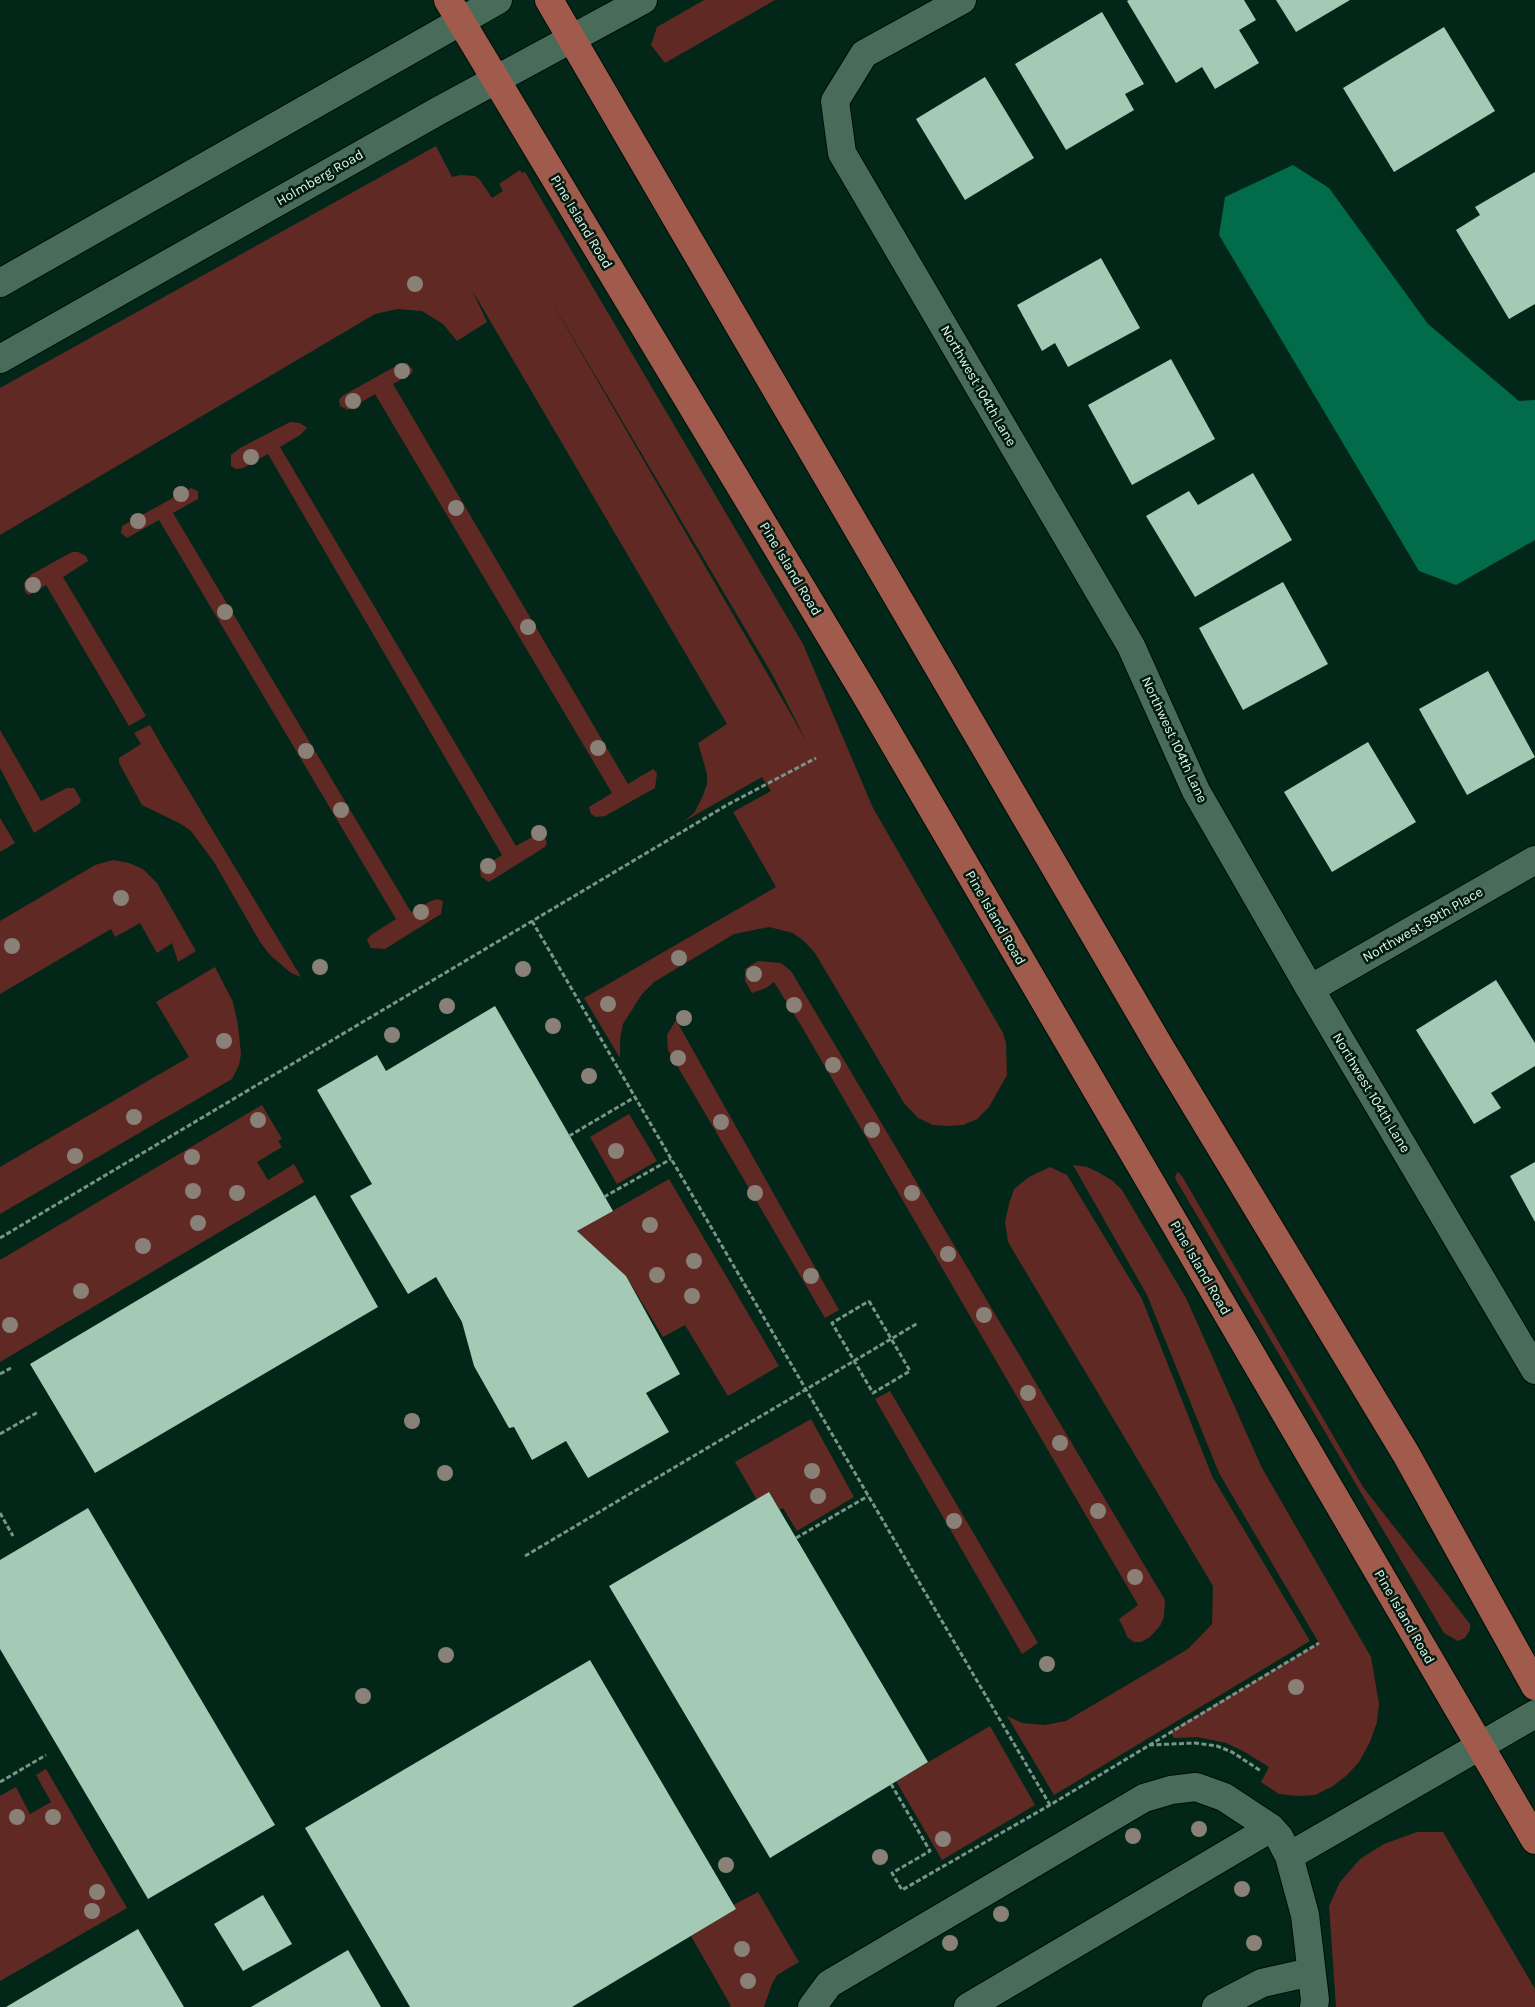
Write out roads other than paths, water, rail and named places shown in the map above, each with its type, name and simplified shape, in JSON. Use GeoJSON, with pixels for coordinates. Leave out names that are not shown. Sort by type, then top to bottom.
{"type":"FeatureCollection","features":[{"type":"Feature","properties":{"kind":"main road"},"geometry":{"type":"LineString","coordinates":[[549,0],[1160,1047],[1406,1454],[1535,1686]]}},
{"type":"Feature","properties":{"kind":"main road","name":"Pine Island Road"},"geometry":{"type":"LineString","coordinates":[[454,11],[864,692],[1535,1840]]}},
{"type":"Feature","properties":{"kind":"street"},"geometry":{"type":"LineString","coordinates":[[0,283],[454,11],[498,0]]}},
{"type":"Feature","properties":{"kind":"street","name":"Holmberg Road"},"geometry":{"type":"LineString","coordinates":[[0,359],[495,80],[643,0]]}},
{"type":"Feature","properties":{"kind":"street","name":"Northwest 104th Lane"},"geometry":{"type":"LineString","coordinates":[[962,0],[864,54],[835,101],[842,153],[1131,646],[1196,791],[1310,990],[1535,1370]]}},
{"type":"Feature","properties":{"kind":"street","name":"Northwest 59th Place"},"geometry":{"type":"LineString","coordinates":[[1310,990],[1535,860]]}},
{"type":"Feature","properties":{"kind":"street"},"geometry":{"type":"LineString","coordinates":[[1289,1856],[1535,1714]]}},
{"type":"Feature","properties":{"kind":"street"},"geometry":{"type":"LineString","coordinates":[[812,2007],[829,1984],[1144,1798],[1171,1790],[1196,1787],[1224,1797],[1271,1828],[1280,1837],[1289,1856],[1305,1915],[1314,2007]]}},
{"type":"Feature","properties":{"kind":"street"},"geometry":{"type":"LineString","coordinates":[[968,2007],[1271,1828]]}},
{"type":"Feature","properties":{"kind":"street"},"geometry":{"type":"LineString","coordinates":[[1216,2007],[1262,1983],[1311,1972]]}}]}
